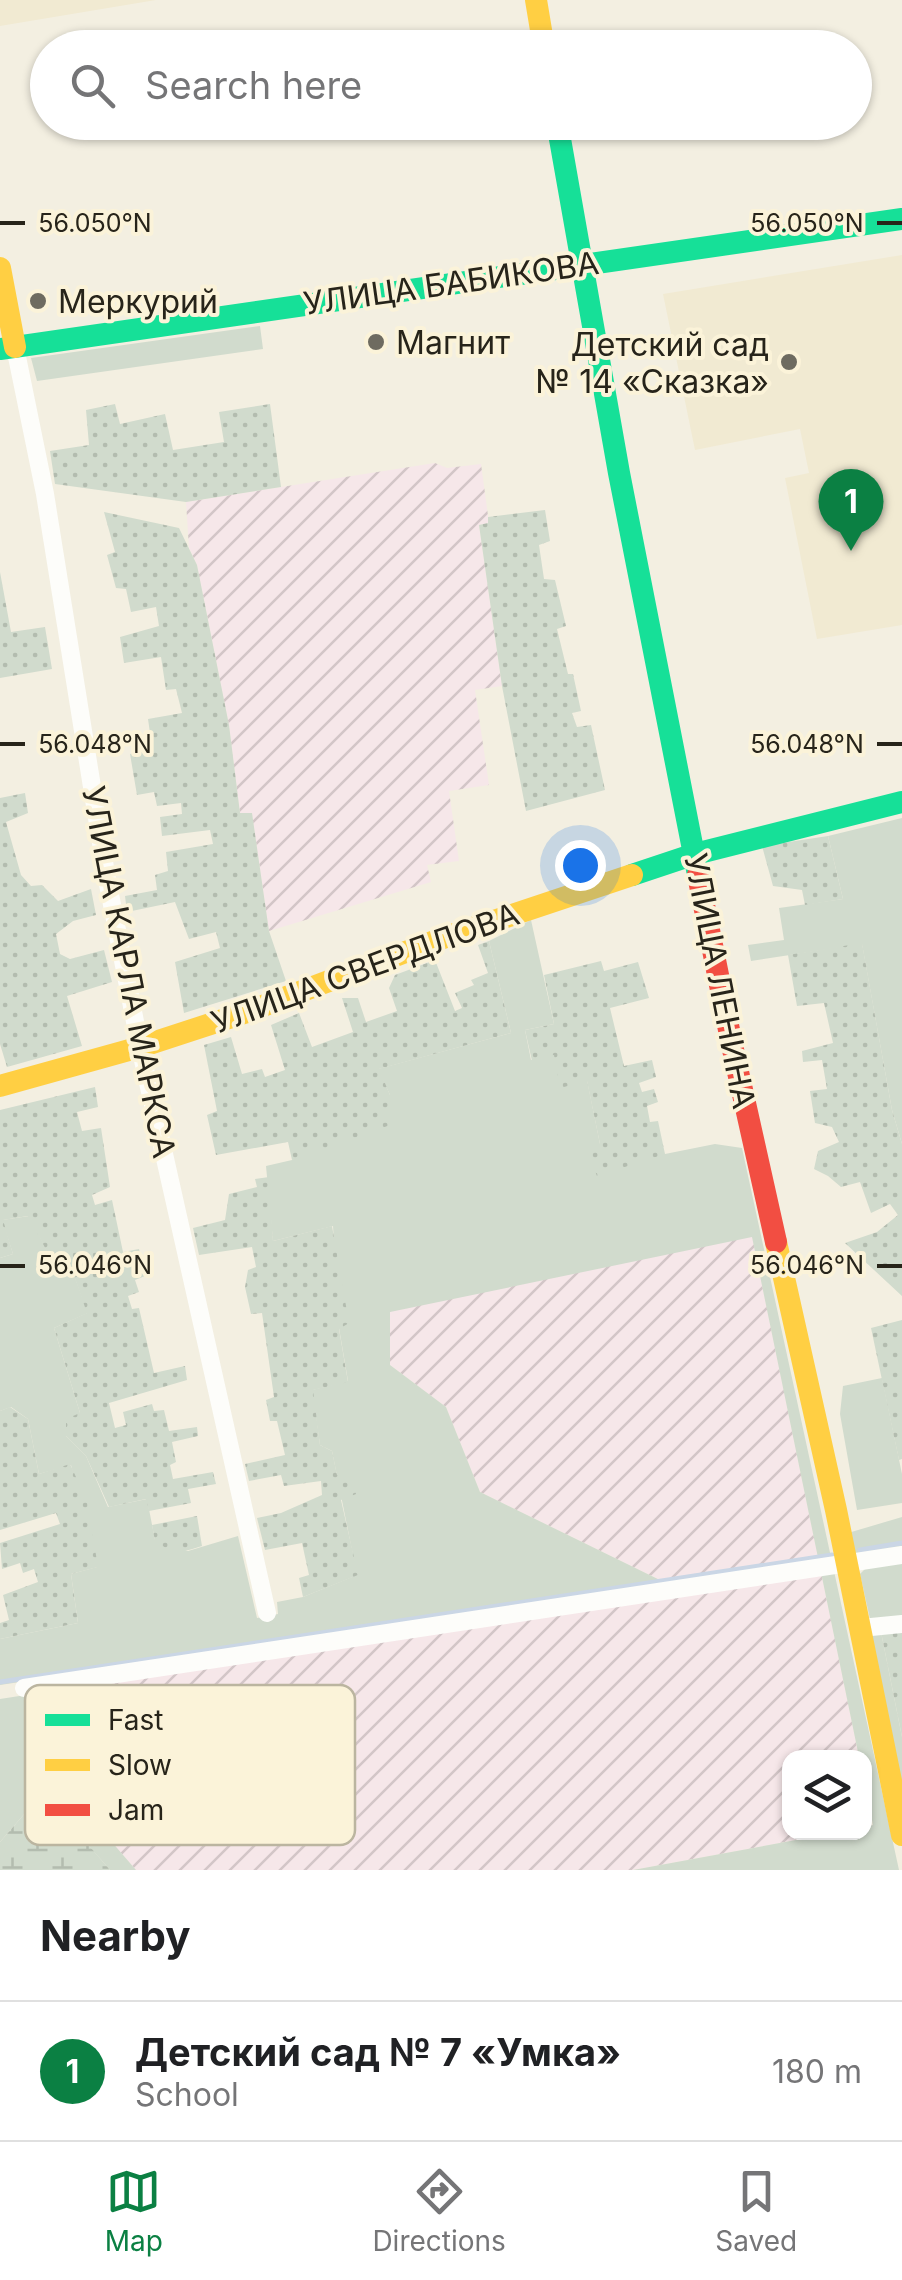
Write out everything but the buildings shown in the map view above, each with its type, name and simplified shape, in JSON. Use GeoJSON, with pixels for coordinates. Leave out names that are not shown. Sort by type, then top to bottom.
{"type":"FeatureCollection","features":[{"type":"Feature","properties":{"kind":"street"},"geometry":{"type":"LineString","coordinates":[[536,0],[541,30]]}},
{"type":"Feature","properties":{"kind":"street","name":"УЛИЦА ЛЕНИНА"},"geometry":{"type":"LineString","coordinates":[[560,140],[620,473],[732,1045],[847,1564],[902,1835]]}},
{"type":"Feature","properties":{"kind":"street","name":"УЛИЦА БАБИКОВА"},"geometry":{"type":"LineString","coordinates":[[7,348],[902,219]]}},
{"type":"Feature","properties":{"kind":"street","name":"УЛИЦА КАРЛА МАРКСА"},"geometry":{"type":"LineString","coordinates":[[0,268],[7,348],[45,494],[106,874],[140,1048],[266,1613]]}},
{"type":"Feature","properties":{"kind":"street","name":"УЛИЦА СВЕРДЛОВА"},"geometry":{"type":"LineString","coordinates":[[0,1086],[140,1048],[440,939],[695,854],[902,802]]}},
{"type":"Feature","properties":{"kind":"street"},"geometry":{"type":"LineString","coordinates":[[44,1685],[902,1555]]}},
{"type":"Feature","properties":{"kind":"street"},"geometry":{"type":"LineString","coordinates":[[860,1628],[902,1624]]}},
{"type":"Feature","properties":{"kind":"shaded area"},"geometry":{"type":"Polygon","coordinates":[[[0,0],[156,0],[0,26],[0,0]]]}},
{"type":"Feature","properties":{"kind":"shaded area","name":"Детский сад № 14 «Сказка»"},"geometry":{"type":"Polygon","coordinates":[[[902,255],[902,625],[817,639],[785,478],[809,473],[800,429],[695,450],[663,294],[902,255]]]}},
{"type":"Feature","properties":{"kind":"shaded area"},"geometry":{"type":"Polygon","coordinates":[[[435,463],[447,468],[481,464],[489,523],[479,525],[502,686],[475,690],[489,785],[449,791],[459,861],[427,865],[431,882],[269,931],[252,814],[240,814],[229,725],[197,565],[189,548],[186,502],[435,463]]]}},
{"type":"Feature","properties":{"kind":"shaded area"},"geometry":{"type":"Polygon","coordinates":[[[752,1236],[858,1750],[782,1750],[782,1840],[796,1840],[633,1870],[136,1870],[114,1845],[355,1845],[355,1685],[84,1685],[668,1584],[480,1492],[446,1407],[390,1365],[390,1311],[752,1236]]]}},
{"type":"Feature","properties":{"kind":"green space"},"geometry":{"type":"Polygon","coordinates":[[[260,326],[263,349],[37,381],[31,358],[260,326]]]}},
{"type":"Feature","properties":{"kind":"green space"},"geometry":{"type":"Polygon","coordinates":[[[115,404],[120,424],[165,414],[173,450],[224,442],[219,412],[270,404],[281,487],[186,502],[55,484],[50,451],[89,445],[86,410],[115,404]]]}},
{"type":"Feature","properties":{"kind":"green space"},"geometry":{"type":"Polygon","coordinates":[[[545,510],[550,541],[539,545],[544,579],[555,580],[566,626],[557,629],[581,711],[572,713],[577,727],[591,725],[605,790],[526,811],[502,686],[479,525],[488,523],[488,517],[545,510]]]}},
{"type":"Feature","properties":{"kind":"green space"},"geometry":{"type":"Polygon","coordinates":[[[104,512],[179,528],[197,565],[229,725],[240,813],[252,813],[269,931],[286,981],[184,1013],[175,962],[220,948],[216,932],[189,939],[175,902],[127,912],[125,896],[157,890],[155,875],[168,871],[166,852],[213,844],[210,830],[162,836],[160,817],[182,814],[181,803],[157,806],[154,792],[137,795],[130,754],[152,747],[148,719],[182,713],[176,689],[166,690],[161,657],[124,663],[120,637],[159,626],[156,607],[131,612],[126,589],[116,588],[107,555],[115,552],[104,512]]]}},
{"type":"Feature","properties":{"kind":"green space"},"geometry":{"type":"Polygon","coordinates":[[[0,572],[11,632],[45,627],[52,669],[0,678],[0,572]]]}},
{"type":"Feature","properties":{"kind":"green space"},"geometry":{"type":"Polygon","coordinates":[[[25,793],[28,813],[6,822],[21,875],[31,886],[42,885],[58,901],[91,889],[96,915],[73,921],[56,934],[60,954],[70,959],[104,950],[112,982],[67,996],[82,1046],[7,1067],[0,1044],[0,798],[25,793]]]}},
{"type":"Feature","properties":{"kind":"green space"},"geometry":{"type":"Polygon","coordinates":[[[902,818],[902,1144],[892,1110],[862,944],[751,961],[748,945],[784,940],[779,908],[843,899],[828,836],[902,818]]]}},
{"type":"Feature","properties":{"kind":"green space"},"geometry":{"type":"Polygon","coordinates":[[[828,836],[843,899],[805,905],[802,890],[773,886],[762,846],[828,836]]]}},
{"type":"Feature","properties":{"kind":"green space"},"geometry":{"type":"Polygon","coordinates":[[[531,920],[554,1024],[525,1030],[531,1060],[553,1054],[587,1080],[600,1144],[665,1154],[715,1144],[742,1148],[899,1870],[633,1870],[796,1840],[872,1840],[872,1750],[858,1750],[752,1237],[390,1312],[390,1365],[446,1407],[480,1492],[668,1584],[0,1685],[0,1639],[78,1623],[71,1574],[97,1567],[71,1465],[39,1474],[28,1419],[11,1407],[0,1411],[0,1258],[13,1254],[2,1220],[29,1216],[58,1272],[71,1267],[88,1313],[54,1328],[80,1413],[66,1436],[86,1456],[108,1507],[147,1499],[155,1540],[188,1551],[238,1536],[257,1618],[278,1614],[277,1602],[303,1597],[357,1575],[332,1451],[320,1445],[312,1390],[348,1381],[339,1328],[333,1226],[273,1241],[266,1166],[292,1160],[390,1095],[378,1069],[511,1033],[489,941],[531,920]]]}},
{"type":"Feature","properties":{"kind":"green space"},"geometry":{"type":"Polygon","coordinates":[[[489,941],[511,1033],[379,1069],[390,1095],[393,1124],[292,1160],[288,1142],[216,1155],[207,1115],[217,1111],[204,1045],[231,1037],[242,1074],[262,1069],[265,1077],[285,1070],[271,1025],[299,1013],[312,1047],[353,1032],[342,998],[358,998],[366,1022],[397,1011],[389,988],[395,975],[435,960],[455,1011],[462,1008],[455,993],[474,985],[471,980],[488,973],[478,945],[489,941]]]}},
{"type":"Feature","properties":{"kind":"green space"},"geometry":{"type":"Polygon","coordinates":[[[862,943],[892,1110],[902,1144],[902,1296],[845,1243],[877,1232],[898,1215],[890,1204],[871,1213],[860,1182],[841,1187],[814,1169],[818,1151],[839,1142],[832,1127],[815,1123],[810,1091],[827,1089],[822,1060],[803,1062],[802,1051],[833,1043],[824,1003],[797,1006],[788,955],[862,943]]]}},
{"type":"Feature","properties":{"kind":"green space"},"geometry":{"type":"Polygon","coordinates":[[[601,961],[604,971],[638,962],[649,998],[610,1008],[624,1066],[652,1060],[656,1077],[639,1083],[642,1092],[654,1089],[658,1102],[647,1106],[650,1122],[658,1121],[665,1154],[597,1176],[587,1151],[600,1144],[587,1081],[560,1088],[554,1055],[532,1061],[525,1030],[554,1024],[544,975],[601,961]]]}},
{"type":"Feature","properties":{"kind":"green space"},"geometry":{"type":"Polygon","coordinates":[[[95,1087],[98,1107],[77,1112],[82,1131],[101,1128],[110,1187],[92,1195],[95,1205],[112,1200],[123,1252],[139,1249],[145,1276],[135,1280],[139,1292],[128,1296],[132,1309],[139,1308],[154,1373],[185,1366],[187,1380],[109,1403],[115,1428],[126,1425],[123,1412],[152,1404],[154,1411],[164,1410],[169,1431],[197,1427],[198,1436],[172,1442],[176,1462],[170,1465],[173,1479],[213,1472],[216,1484],[188,1489],[191,1503],[149,1511],[146,1499],[109,1507],[86,1456],[66,1436],[66,1419],[80,1413],[54,1328],[87,1313],[71,1267],[58,1272],[28,1216],[3,1220],[13,1254],[0,1258],[0,1110],[95,1087]]]}},
{"type":"Feature","properties":{"kind":"green space"},"geometry":{"type":"Polygon","coordinates":[[[269,1177],[273,1241],[332,1226],[349,1323],[339,1329],[348,1382],[313,1390],[320,1445],[332,1451],[337,1475],[353,1479],[356,1494],[341,1500],[358,1575],[303,1597],[299,1578],[309,1575],[302,1543],[265,1550],[257,1518],[281,1513],[322,1495],[321,1481],[284,1486],[281,1475],[249,1481],[245,1464],[285,1455],[277,1421],[270,1421],[266,1400],[274,1397],[262,1313],[251,1314],[245,1287],[248,1270],[256,1267],[252,1247],[199,1255],[193,1228],[225,1220],[229,1194],[257,1187],[255,1179],[269,1177]]]}},
{"type":"Feature","properties":{"kind":"green space"},"geometry":{"type":"Polygon","coordinates":[[[902,1320],[902,1459],[899,1460],[871,1328],[902,1320]]]}},
{"type":"Feature","properties":{"kind":"green space"},"geometry":{"type":"Polygon","coordinates":[[[882,1378],[902,1474],[902,1503],[857,1510],[840,1414],[843,1386],[882,1378]]]}},
{"type":"Feature","properties":{"kind":"green space"},"geometry":{"type":"Polygon","coordinates":[[[10,1407],[28,1419],[39,1474],[70,1464],[87,1501],[98,1567],[71,1574],[78,1623],[0,1639],[0,1623],[9,1620],[3,1595],[38,1582],[34,1569],[23,1573],[20,1563],[2,1569],[0,1543],[60,1524],[56,1513],[0,1530],[0,1411],[10,1407]]]}},
{"type":"Feature","properties":{"kind":"green space"},"geometry":{"type":"Polygon","coordinates":[[[197,1516],[202,1546],[177,1551],[155,1541],[152,1525],[197,1516]]]}},
{"type":"Feature","properties":{"kind":"green space"},"geometry":{"type":"Polygon","coordinates":[[[902,1517],[902,1551],[853,1558],[848,1533],[902,1517]]]}},
{"type":"Feature","properties":{"kind":"green space"},"geometry":{"type":"Polygon","coordinates":[[[902,1561],[902,1616],[870,1619],[860,1574],[868,1566],[902,1561]]]}},
{"type":"Feature","properties":{"kind":"green space"},"geometry":{"type":"Polygon","coordinates":[[[902,1629],[902,1737],[881,1632],[902,1629]]]}},
{"type":"Feature","properties":{"kind":"green space"},"geometry":{"type":"Polygon","coordinates":[[[881,1632],[902,1737],[902,1802],[868,1633],[881,1632]]]}},
{"type":"Feature","properties":{"kind":"green space"},"geometry":{"type":"Polygon","coordinates":[[[25,1695],[25,1813],[0,1842],[0,1699],[25,1695]]]}},
{"type":"Feature","properties":{"kind":"green space"},"geometry":{"type":"Polygon","coordinates":[[[25,1813],[25,1845],[89,1845],[110,1870],[0,1870],[0,1842],[25,1813]]]}},
{"type":"Feature","properties":{"kind":"green space"},"geometry":{"type":"Polygon","coordinates":[[[88,1845],[114,1845],[136,1870],[110,1870],[88,1845]]]}},
{"type":"Feature","properties":{"kind":"waterway"},"geometry":{"type":"LineString","coordinates":[[860,1550],[902,1543]]}},
{"type":"Feature","properties":{"kind":"waterway"},"geometry":{"type":"LineString","coordinates":[[0,1682],[832,1555]]}},
{"type":"Feature","properties":{"kind":"traffic: fast"},"geometry":{"type":"LineString","coordinates":[[560,140],[619,473],[698,875]]}},
{"type":"Feature","properties":{"kind":"traffic: fast"},"geometry":{"type":"LineString","coordinates":[[0,349],[902,219]]}},
{"type":"Feature","properties":{"kind":"traffic: fast"},"geometry":{"type":"LineString","coordinates":[[632,875],[695,854],[902,802]]}},
{"type":"Feature","properties":{"kind":"traffic: slow"},"geometry":{"type":"LineString","coordinates":[[536,0],[541,30]]}},
{"type":"Feature","properties":{"kind":"traffic: slow"},"geometry":{"type":"LineString","coordinates":[[0,268],[15,347]]}},
{"type":"Feature","properties":{"kind":"traffic: slow"},"geometry":{"type":"LineString","coordinates":[[0,1086],[247,1012],[440,939],[632,875]]}},
{"type":"Feature","properties":{"kind":"traffic: slow"},"geometry":{"type":"LineString","coordinates":[[776,1242],[902,1835]]}},
{"type":"Feature","properties":{"kind":"traffic: jam"},"geometry":{"type":"LineString","coordinates":[[698,875],[776,1242]]}},
{"type":"Feature","properties":{"kind":"place","name":"Меркурий"},"geometry":{"type":"Point","coordinates":[38,301]}},
{"type":"Feature","properties":{"kind":"place","name":"Магнит"},"geometry":{"type":"Point","coordinates":[376,342]}},
{"type":"Feature","properties":{"kind":"place","name":"Детский сад № 14 «Сказка»"},"geometry":{"type":"Point","coordinates":[789,362]}},
{"type":"Feature","properties":{"kind":"place","name":"Детский сад № 7 «Умка»"},"geometry":{"type":"Point","coordinates":[851,551]}}]}
